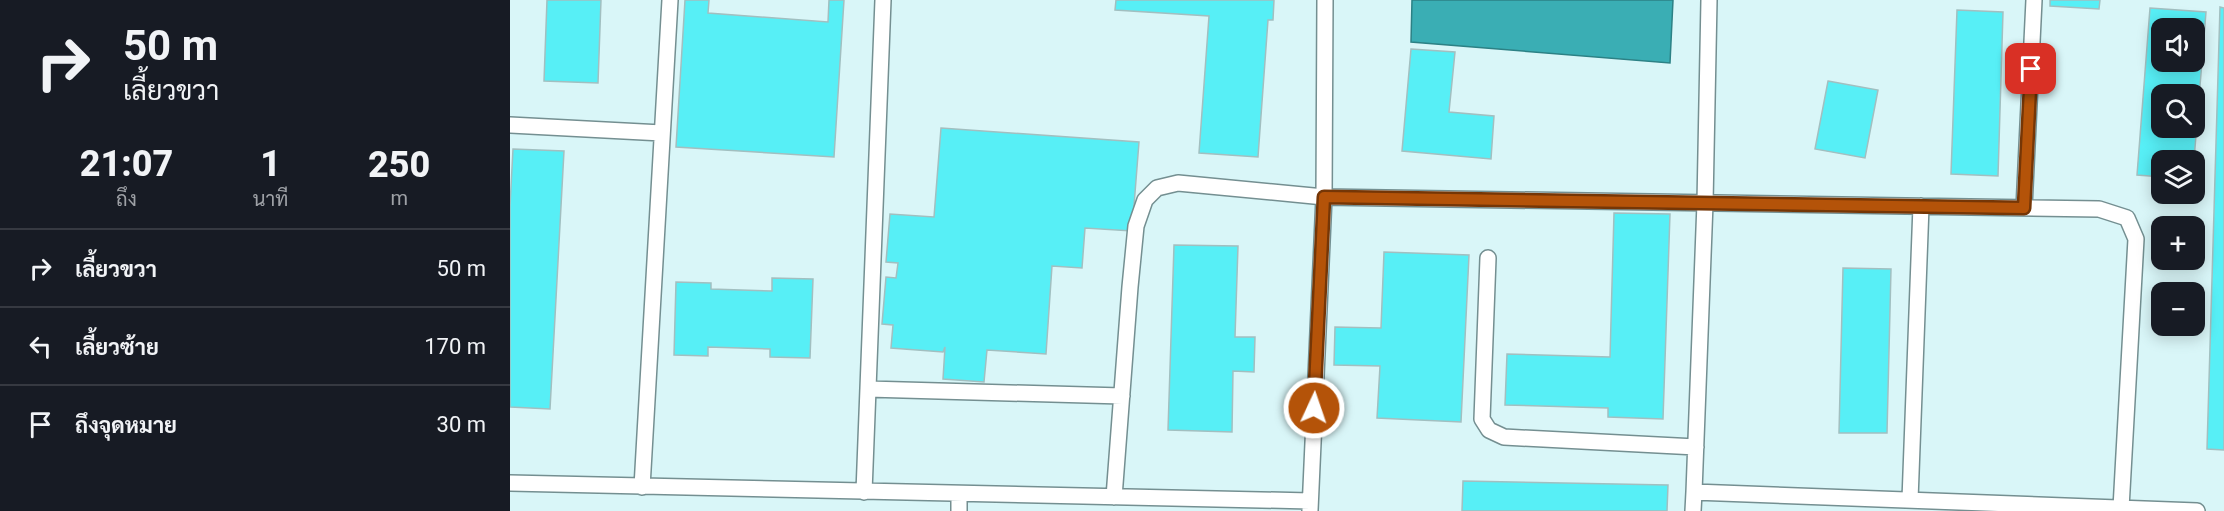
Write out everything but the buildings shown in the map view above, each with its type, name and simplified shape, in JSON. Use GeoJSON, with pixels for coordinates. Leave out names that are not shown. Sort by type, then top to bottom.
{"type":"FeatureCollection","features":[{"type":"Feature","properties":{"kind":"lane"},"geometry":{"type":"LineString","coordinates":[[642,487],[669,0]]}},
{"type":"Feature","properties":{"kind":"lane"},"geometry":{"type":"LineString","coordinates":[[864,492],[882,0]]}},
{"type":"Feature","properties":{"kind":"lane"},"geometry":{"type":"LineString","coordinates":[[510,483],[1114,497],[1310,506],[1324,197],[1325,0]]}},
{"type":"Feature","properties":{"kind":"lane"},"geometry":{"type":"LineString","coordinates":[[1693,511],[1705,202],[1709,0]]}},
{"type":"Feature","properties":{"kind":"lane"},"geometry":{"type":"LineString","coordinates":[[2024,208],[2034,0]]}},
{"type":"Feature","properties":{"kind":"lane"},"geometry":{"type":"LineString","coordinates":[[510,126],[662,133]]}},
{"type":"Feature","properties":{"kind":"lane"},"geometry":{"type":"LineString","coordinates":[[1114,497],[1136,226],[1144,200],[1157,188],[1178,183],[1324,197],[2099,209],[2127,218],[2136,239],[2121,507]]}},
{"type":"Feature","properties":{"kind":"lane"},"geometry":{"type":"LineString","coordinates":[[1910,500],[1921,206]]}},
{"type":"Feature","properties":{"kind":"lane"},"geometry":{"type":"LineString","coordinates":[[1488,258],[1482,419],[1489,430],[1504,437],[1695,447]]}},
{"type":"Feature","properties":{"kind":"lane"},"geometry":{"type":"LineString","coordinates":[[868,388],[1122,396]]}},
{"type":"Feature","properties":{"kind":"lane"},"geometry":{"type":"LineString","coordinates":[[1694,492],[1910,500],[1964,506],[2121,507],[2197,511]]}},
{"type":"Feature","properties":{"kind":"lane"},"geometry":{"type":"LineString","coordinates":[[959,494],[959,511]]}},
{"type":"Feature","properties":{"kind":"water"},"geometry":{"type":"Polygon","coordinates":[[[1412,0],[1673,0],[1670,63],[1411,42],[1412,0]]]}},
{"type":"Feature","properties":{"kind":"route"},"geometry":{"type":"LineString","coordinates":[[1314,408],[1324,197],[2024,208],[2031,69]]}}]}
